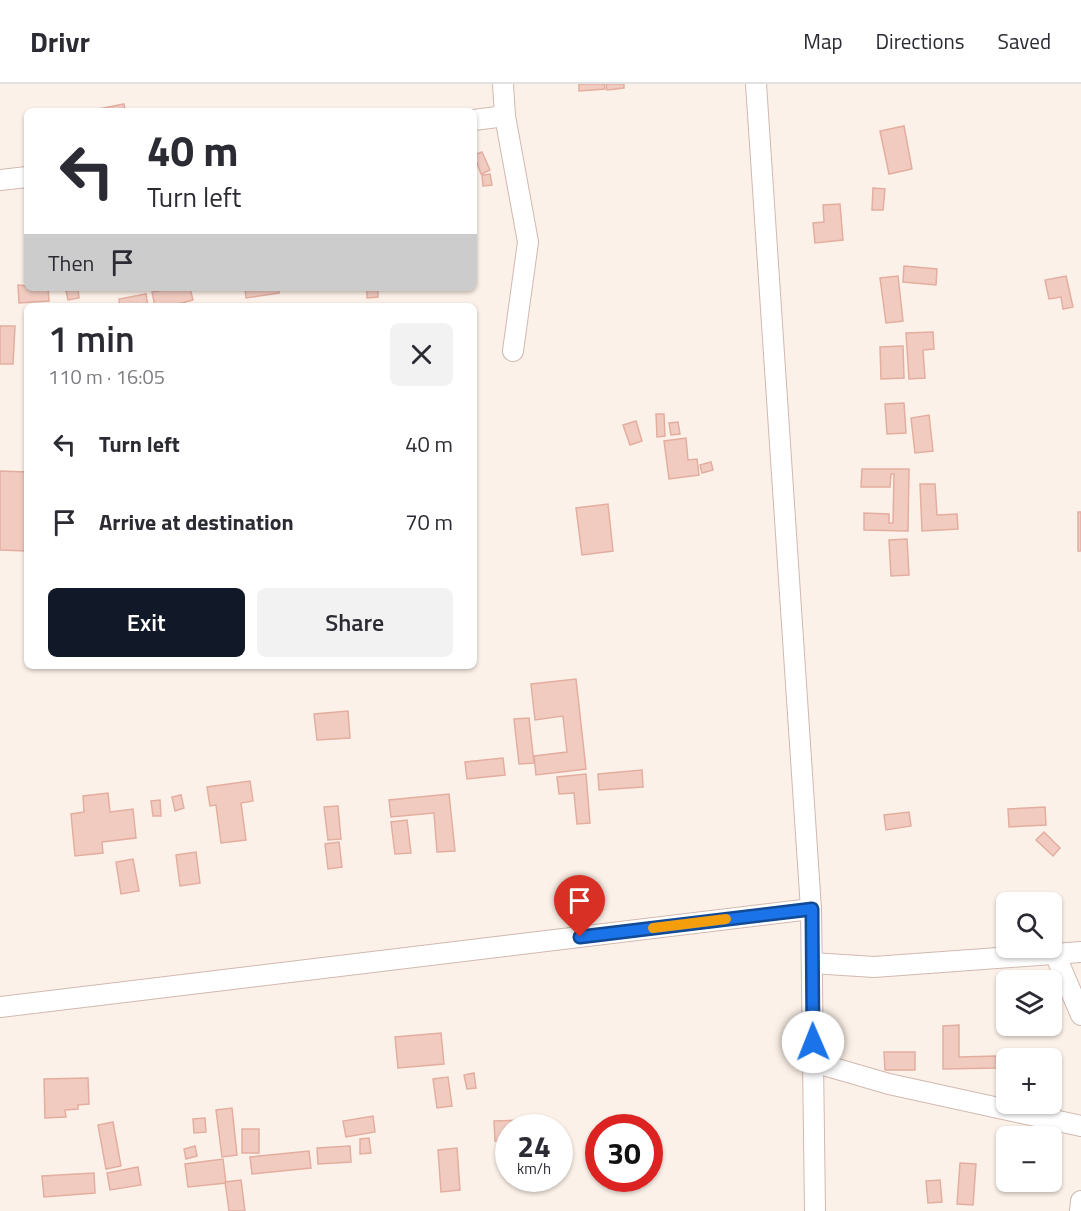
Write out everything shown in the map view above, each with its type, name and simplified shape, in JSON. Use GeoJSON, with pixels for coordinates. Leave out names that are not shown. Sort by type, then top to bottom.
{"type":"FeatureCollection","features":[{"type":"Feature","properties":{"kind":"street"},"geometry":{"type":"LineString","coordinates":[[502,84],[505,116],[528,242],[513,351]]}},
{"type":"Feature","properties":{"kind":"street"},"geometry":{"type":"LineString","coordinates":[[756,84],[812,909],[814,1211]]}},
{"type":"Feature","properties":{"kind":"street"},"geometry":{"type":"LineString","coordinates":[[477,120],[505,116]]}},
{"type":"Feature","properties":{"kind":"street"},"geometry":{"type":"LineString","coordinates":[[0,180],[24,177]]}},
{"type":"Feature","properties":{"kind":"street"},"geometry":{"type":"LineString","coordinates":[[0,1007],[812,909]]}},
{"type":"Feature","properties":{"kind":"street"},"geometry":{"type":"LineString","coordinates":[[1062,953],[1081,952]]}},
{"type":"Feature","properties":{"kind":"street"},"geometry":{"type":"LineString","coordinates":[[812,963],[874,967],[999,958]]}},
{"type":"Feature","properties":{"kind":"street"},"geometry":{"type":"LineString","coordinates":[[1057,958],[1081,1015]]}},
{"type":"Feature","properties":{"kind":"street"},"geometry":{"type":"LineString","coordinates":[[813,1062],[889,1084],[1081,1126]]}},
{"type":"Feature","properties":{"kind":"building"},"geometry":{"type":"Polygon","coordinates":[[[579,84],[604,84],[605,89],[579,91],[579,84]]]}},
{"type":"Feature","properties":{"kind":"building"},"geometry":{"type":"Polygon","coordinates":[[[606,84],[624,84],[624,88],[607,90],[606,84]]]}},
{"type":"Feature","properties":{"kind":"building"},"geometry":{"type":"Polygon","coordinates":[[[124,104],[125,108],[104,108],[124,104]]]}},
{"type":"Feature","properties":{"kind":"building"},"geometry":{"type":"Polygon","coordinates":[[[904,126],[912,169],[889,174],[880,131],[904,126]]]}},
{"type":"Feature","properties":{"kind":"building"},"geometry":{"type":"Polygon","coordinates":[[[482,152],[490,170],[481,174],[477,163],[477,154],[482,152]]]}},
{"type":"Feature","properties":{"kind":"building"},"geometry":{"type":"Polygon","coordinates":[[[490,174],[492,185],[483,186],[482,175],[490,174]]]}},
{"type":"Feature","properties":{"kind":"building"},"geometry":{"type":"Polygon","coordinates":[[[873,188],[885,189],[883,210],[872,210],[873,188]]]}},
{"type":"Feature","properties":{"kind":"building"},"geometry":{"type":"Polygon","coordinates":[[[840,204],[843,240],[815,243],[813,223],[824,222],[823,205],[840,204]]]}},
{"type":"Feature","properties":{"kind":"building"},"geometry":{"type":"Polygon","coordinates":[[[904,266],[937,269],[936,285],[903,282],[904,266]]]}},
{"type":"Feature","properties":{"kind":"building"},"geometry":{"type":"Polygon","coordinates":[[[898,276],[903,321],[886,323],[880,278],[898,276]]]}},
{"type":"Feature","properties":{"kind":"building"},"geometry":{"type":"Polygon","coordinates":[[[1066,276],[1073,307],[1063,309],[1061,297],[1049,299],[1045,280],[1066,276]]]}},
{"type":"Feature","properties":{"kind":"building"},"geometry":{"type":"Polygon","coordinates":[[[18,285],[24,286],[24,291],[48,291],[49,301],[19,303],[18,285]]]}},
{"type":"Feature","properties":{"kind":"building"},"geometry":{"type":"Polygon","coordinates":[[[66,291],[78,291],[79,298],[68,300],[66,291]]]}},
{"type":"Feature","properties":{"kind":"building"},"geometry":{"type":"Polygon","coordinates":[[[191,291],[193,300],[182,303],[154,303],[152,292],[191,291]]]}},
{"type":"Feature","properties":{"kind":"building"},"geometry":{"type":"Polygon","coordinates":[[[245,291],[279,291],[279,293],[246,298],[245,291]]]}},
{"type":"Feature","properties":{"kind":"building"},"geometry":{"type":"Polygon","coordinates":[[[367,291],[378,291],[378,297],[367,298],[367,291]]]}},
{"type":"Feature","properties":{"kind":"building"},"geometry":{"type":"Polygon","coordinates":[[[146,294],[148,303],[120,303],[119,299],[146,294]]]}},
{"type":"Feature","properties":{"kind":"building"},"geometry":{"type":"Polygon","coordinates":[[[0,326],[15,326],[13,364],[0,364],[0,326]]]}},
{"type":"Feature","properties":{"kind":"building"},"geometry":{"type":"Polygon","coordinates":[[[933,332],[934,349],[923,350],[925,378],[909,379],[906,333],[933,332]]]}},
{"type":"Feature","properties":{"kind":"building"},"geometry":{"type":"Polygon","coordinates":[[[903,346],[904,378],[881,379],[880,347],[903,346]]]}},
{"type":"Feature","properties":{"kind":"building"},"geometry":{"type":"Polygon","coordinates":[[[904,403],[906,433],[887,434],[885,404],[904,403]]]}},
{"type":"Feature","properties":{"kind":"building"},"geometry":{"type":"Polygon","coordinates":[[[656,414],[664,414],[665,436],[657,437],[656,414]]]}},
{"type":"Feature","properties":{"kind":"building"},"geometry":{"type":"Polygon","coordinates":[[[929,415],[933,451],[915,453],[911,418],[929,415]]]}},
{"type":"Feature","properties":{"kind":"building"},"geometry":{"type":"Polygon","coordinates":[[[636,421],[642,441],[630,445],[623,425],[636,421]]]}},
{"type":"Feature","properties":{"kind":"building"},"geometry":{"type":"Polygon","coordinates":[[[678,422],[680,434],[671,435],[669,423],[678,422]]]}},
{"type":"Feature","properties":{"kind":"building"},"geometry":{"type":"Polygon","coordinates":[[[686,438],[688,460],[697,459],[699,475],[669,479],[664,441],[686,438]]]}},
{"type":"Feature","properties":{"kind":"building"},"geometry":{"type":"Polygon","coordinates":[[[711,462],[713,470],[702,473],[700,465],[711,462]]]}},
{"type":"Feature","properties":{"kind":"building"},"geometry":{"type":"Polygon","coordinates":[[[862,469],[909,469],[908,531],[864,530],[864,513],[889,514],[889,523],[893,523],[894,474],[891,474],[890,487],[861,487],[862,469]]]}},
{"type":"Feature","properties":{"kind":"building"},"geometry":{"type":"Polygon","coordinates":[[[0,471],[24,472],[24,551],[0,550],[0,471]]]}},
{"type":"Feature","properties":{"kind":"building"},"geometry":{"type":"Polygon","coordinates":[[[920,484],[935,484],[937,515],[957,514],[958,529],[922,531],[920,484]]]}},
{"type":"Feature","properties":{"kind":"building"},"geometry":{"type":"Polygon","coordinates":[[[608,504],[613,551],[582,555],[576,508],[608,504]]]}},
{"type":"Feature","properties":{"kind":"building"},"geometry":{"type":"Polygon","coordinates":[[[1078,512],[1081,512],[1081,551],[1078,551],[1078,512]]]}},
{"type":"Feature","properties":{"kind":"building"},"geometry":{"type":"Polygon","coordinates":[[[907,539],[909,575],[891,576],[889,540],[907,539]]]}},
{"type":"Feature","properties":{"kind":"building"},"geometry":{"type":"Polygon","coordinates":[[[576,679],[586,769],[536,775],[534,756],[567,752],[563,716],[535,720],[531,684],[576,679]]]}},
{"type":"Feature","properties":{"kind":"building"},"geometry":{"type":"Polygon","coordinates":[[[348,711],[350,738],[317,740],[314,714],[348,711]]]}},
{"type":"Feature","properties":{"kind":"building"},"geometry":{"type":"Polygon","coordinates":[[[529,718],[534,763],[519,764],[514,719],[529,718]]]}},
{"type":"Feature","properties":{"kind":"building"},"geometry":{"type":"Polygon","coordinates":[[[503,758],[505,775],[467,779],[465,762],[503,758]]]}},
{"type":"Feature","properties":{"kind":"building"},"geometry":{"type":"Polygon","coordinates":[[[642,770],[643,787],[599,790],[598,774],[642,770]]]}},
{"type":"Feature","properties":{"kind":"building"},"geometry":{"type":"Polygon","coordinates":[[[586,774],[590,823],[577,824],[574,793],[559,794],[557,777],[586,774]]]}},
{"type":"Feature","properties":{"kind":"building"},"geometry":{"type":"Polygon","coordinates":[[[250,781],[253,801],[241,803],[246,840],[221,843],[216,805],[210,806],[207,787],[250,781]]]}},
{"type":"Feature","properties":{"kind":"building"},"geometry":{"type":"Polygon","coordinates":[[[108,793],[110,812],[133,809],[136,838],[102,842],[103,853],[75,856],[71,814],[84,812],[83,796],[108,793]]]}},
{"type":"Feature","properties":{"kind":"building"},"geometry":{"type":"Polygon","coordinates":[[[449,794],[455,851],[437,852],[434,813],[391,817],[389,800],[449,794]]]}},
{"type":"Feature","properties":{"kind":"building"},"geometry":{"type":"Polygon","coordinates":[[[181,795],[184,808],[175,811],[172,797],[181,795]]]}},
{"type":"Feature","properties":{"kind":"building"},"geometry":{"type":"Polygon","coordinates":[[[160,800],[161,816],[153,816],[151,801],[160,800]]]}},
{"type":"Feature","properties":{"kind":"building"},"geometry":{"type":"Polygon","coordinates":[[[338,806],[341,839],[328,840],[324,807],[338,806]]]}},
{"type":"Feature","properties":{"kind":"building"},"geometry":{"type":"Polygon","coordinates":[[[1045,807],[1046,825],[1009,827],[1008,809],[1045,807]]]}},
{"type":"Feature","properties":{"kind":"building"},"geometry":{"type":"Polygon","coordinates":[[[909,812],[911,826],[886,830],[884,815],[909,812]]]}},
{"type":"Feature","properties":{"kind":"building"},"geometry":{"type":"Polygon","coordinates":[[[407,820],[411,853],[395,854],[391,822],[407,820]]]}},
{"type":"Feature","properties":{"kind":"building"},"geometry":{"type":"Polygon","coordinates":[[[1044,832],[1060,848],[1053,856],[1036,840],[1044,832]]]}},
{"type":"Feature","properties":{"kind":"building"},"geometry":{"type":"Polygon","coordinates":[[[339,842],[342,867],[328,869],[325,844],[339,842]]]}},
{"type":"Feature","properties":{"kind":"building"},"geometry":{"type":"Polygon","coordinates":[[[196,852],[200,883],[180,886],[176,855],[196,852]]]}},
{"type":"Feature","properties":{"kind":"building"},"geometry":{"type":"Polygon","coordinates":[[[133,859],[139,891],[121,894],[116,862],[133,859]]]}},
{"type":"Feature","properties":{"kind":"building"},"geometry":{"type":"Polygon","coordinates":[[[959,1025],[959,1057],[996,1056],[996,1068],[943,1069],[943,1026],[959,1025]]]}},
{"type":"Feature","properties":{"kind":"building"},"geometry":{"type":"Polygon","coordinates":[[[441,1033],[444,1064],[398,1068],[395,1037],[441,1033]]]}},
{"type":"Feature","properties":{"kind":"building"},"geometry":{"type":"Polygon","coordinates":[[[884,1052],[915,1052],[915,1070],[885,1070],[884,1052]]]}},
{"type":"Feature","properties":{"kind":"building"},"geometry":{"type":"Polygon","coordinates":[[[474,1073],[476,1088],[467,1089],[464,1075],[474,1073]]]}},
{"type":"Feature","properties":{"kind":"building"},"geometry":{"type":"Polygon","coordinates":[[[448,1077],[452,1106],[437,1108],[433,1079],[448,1077]]]}},
{"type":"Feature","properties":{"kind":"building"},"geometry":{"type":"Polygon","coordinates":[[[88,1078],[89,1104],[78,1105],[78,1109],[65,1110],[66,1117],[45,1118],[44,1079],[88,1078]]]}},
{"type":"Feature","properties":{"kind":"building"},"geometry":{"type":"Polygon","coordinates":[[[232,1108],[237,1155],[222,1157],[216,1110],[232,1108]]]}},
{"type":"Feature","properties":{"kind":"building"},"geometry":{"type":"Polygon","coordinates":[[[373,1116],[375,1132],[346,1137],[343,1121],[373,1116]]]}},
{"type":"Feature","properties":{"kind":"building"},"geometry":{"type":"Polygon","coordinates":[[[205,1118],[206,1132],[194,1133],[193,1119],[205,1118]]]}},
{"type":"Feature","properties":{"kind":"building"},"geometry":{"type":"Polygon","coordinates":[[[113,1122],[121,1166],[106,1169],[98,1125],[113,1122]]]}},
{"type":"Feature","properties":{"kind":"building"},"geometry":{"type":"Polygon","coordinates":[[[242,1129],[259,1129],[259,1153],[242,1153],[242,1129]]]}},
{"type":"Feature","properties":{"kind":"building"},"geometry":{"type":"Polygon","coordinates":[[[369,1138],[371,1153],[360,1154],[360,1139],[369,1138]]]}},
{"type":"Feature","properties":{"kind":"building"},"geometry":{"type":"Polygon","coordinates":[[[195,1146],[197,1156],[186,1159],[184,1149],[195,1146]]]}},
{"type":"Feature","properties":{"kind":"building"},"geometry":{"type":"Polygon","coordinates":[[[350,1146],[351,1162],[318,1164],[317,1148],[350,1146]]]}},
{"type":"Feature","properties":{"kind":"building"},"geometry":{"type":"Polygon","coordinates":[[[457,1148],[460,1190],[441,1192],[438,1150],[457,1148]]]}},
{"type":"Feature","properties":{"kind":"building"},"geometry":{"type":"Polygon","coordinates":[[[309,1151],[311,1168],[252,1174],[250,1157],[309,1151]]]}},
{"type":"Feature","properties":{"kind":"building"},"geometry":{"type":"Polygon","coordinates":[[[223,1159],[226,1183],[188,1187],[185,1164],[223,1159]]]}},
{"type":"Feature","properties":{"kind":"building"},"geometry":{"type":"Polygon","coordinates":[[[960,1163],[976,1164],[973,1205],[957,1204],[960,1163]]]}},
{"type":"Feature","properties":{"kind":"building"},"geometry":{"type":"Polygon","coordinates":[[[138,1167],[141,1185],[110,1190],[107,1173],[138,1167]]]}},
{"type":"Feature","properties":{"kind":"building"},"geometry":{"type":"Polygon","coordinates":[[[94,1173],[95,1193],[44,1197],[42,1176],[94,1173]]]}},
{"type":"Feature","properties":{"kind":"building"},"geometry":{"type":"Polygon","coordinates":[[[241,1180],[245,1211],[229,1211],[225,1182],[241,1180]]]}},
{"type":"Feature","properties":{"kind":"building"},"geometry":{"type":"Polygon","coordinates":[[[940,1180],[942,1202],[928,1203],[926,1181],[940,1180]]]}},
{"type":"Feature","properties":{"kind":"slow traffic"},"geometry":{"type":"LineString","coordinates":[[653,928],[726,919]]}},
{"type":"Feature","properties":{"kind":"route"},"geometry":{"type":"LineString","coordinates":[[580,937],[812,909],[813,1042]]}}]}
